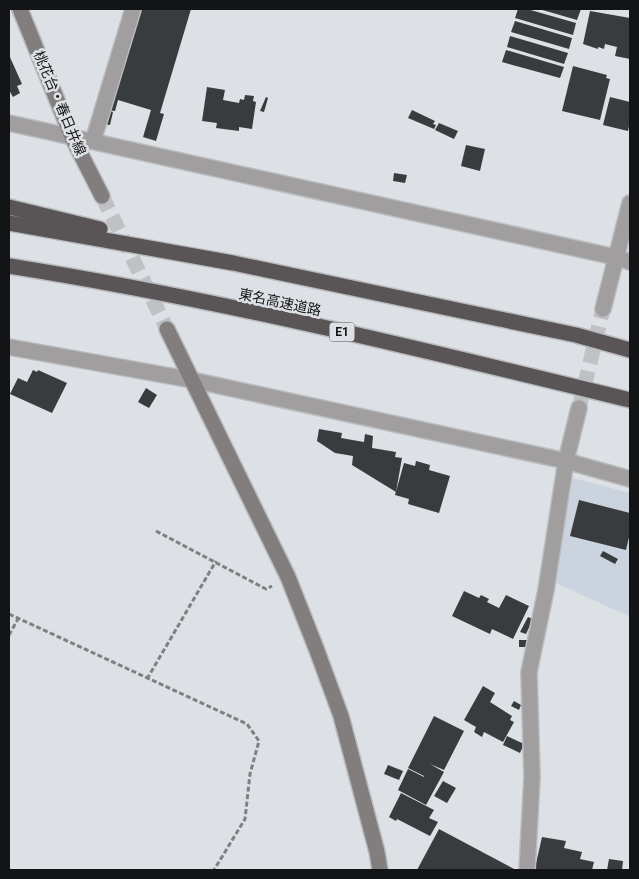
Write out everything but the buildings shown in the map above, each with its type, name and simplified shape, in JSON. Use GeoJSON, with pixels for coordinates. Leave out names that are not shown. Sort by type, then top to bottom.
{"type":"FeatureCollection","features":[{"type":"Feature","properties":{"kind":"highway"},"geometry":{"type":"LineString","coordinates":[[9,207],[233,263]]}},
{"type":"Feature","properties":{"kind":"highway","name":"東名高速道路"},"geometry":{"type":"LineString","coordinates":[[9,223],[233,263],[576,335],[630,350]]}},
{"type":"Feature","properties":{"kind":"highway","name":"東名高速道路"},"geometry":{"type":"LineString","coordinates":[[9,266],[229,307],[411,347],[630,400]]}},
{"type":"Feature","properties":{"kind":"street","name":"桃花台・春日井線"},"geometry":{"type":"LineString","coordinates":[[20,9],[72,137],[102,196]]}},
{"type":"Feature","properties":{"kind":"street"},"geometry":{"type":"LineString","coordinates":[[93,141],[133,9]]}},
{"type":"Feature","properties":{"kind":"street"},"geometry":{"type":"LineString","coordinates":[[9,123],[615,257],[630,262]]}},
{"type":"Feature","properties":{"kind":"street"},"geometry":{"type":"LineString","coordinates":[[603,308],[630,203]]}},
{"type":"Feature","properties":{"kind":"street"},"geometry":{"type":"LineString","coordinates":[[167,329],[288,577],[316,648],[341,716],[377,852],[380,870]]}},
{"type":"Feature","properties":{"kind":"street"},"geometry":{"type":"LineString","coordinates":[[9,347],[192,380],[566,461],[630,478]]}},
{"type":"Feature","properties":{"kind":"street"},"geometry":{"type":"LineString","coordinates":[[527,870],[532,777],[529,672],[546,590],[566,461],[579,408]]}},
{"type":"Feature","properties":{"kind":"path"},"geometry":{"type":"LineString","coordinates":[[156,530],[266,589],[288,577]]}},
{"type":"Feature","properties":{"kind":"path"},"geometry":{"type":"LineString","coordinates":[[147,679],[216,561]]}},
{"type":"Feature","properties":{"kind":"path"},"geometry":{"type":"LineString","coordinates":[[9,614],[247,724],[259,741],[250,774],[246,819],[214,870]]}},
{"type":"Feature","properties":{"kind":"path"},"geometry":{"type":"LineString","coordinates":[[9,635],[18,619]]}},
{"type":"Feature","properties":{"kind":"shaded area"},"geometry":{"type":"Polygon","coordinates":[[[573,478],[630,493],[630,617],[552,581],[573,478]]]}},
{"type":"Feature","properties":{"kind":"tunnel"},"geometry":{"type":"LineString","coordinates":[[102,196],[167,329]]}},
{"type":"Feature","properties":{"kind":"tunnel"},"geometry":{"type":"LineString","coordinates":[[579,408],[603,309]]}}]}
